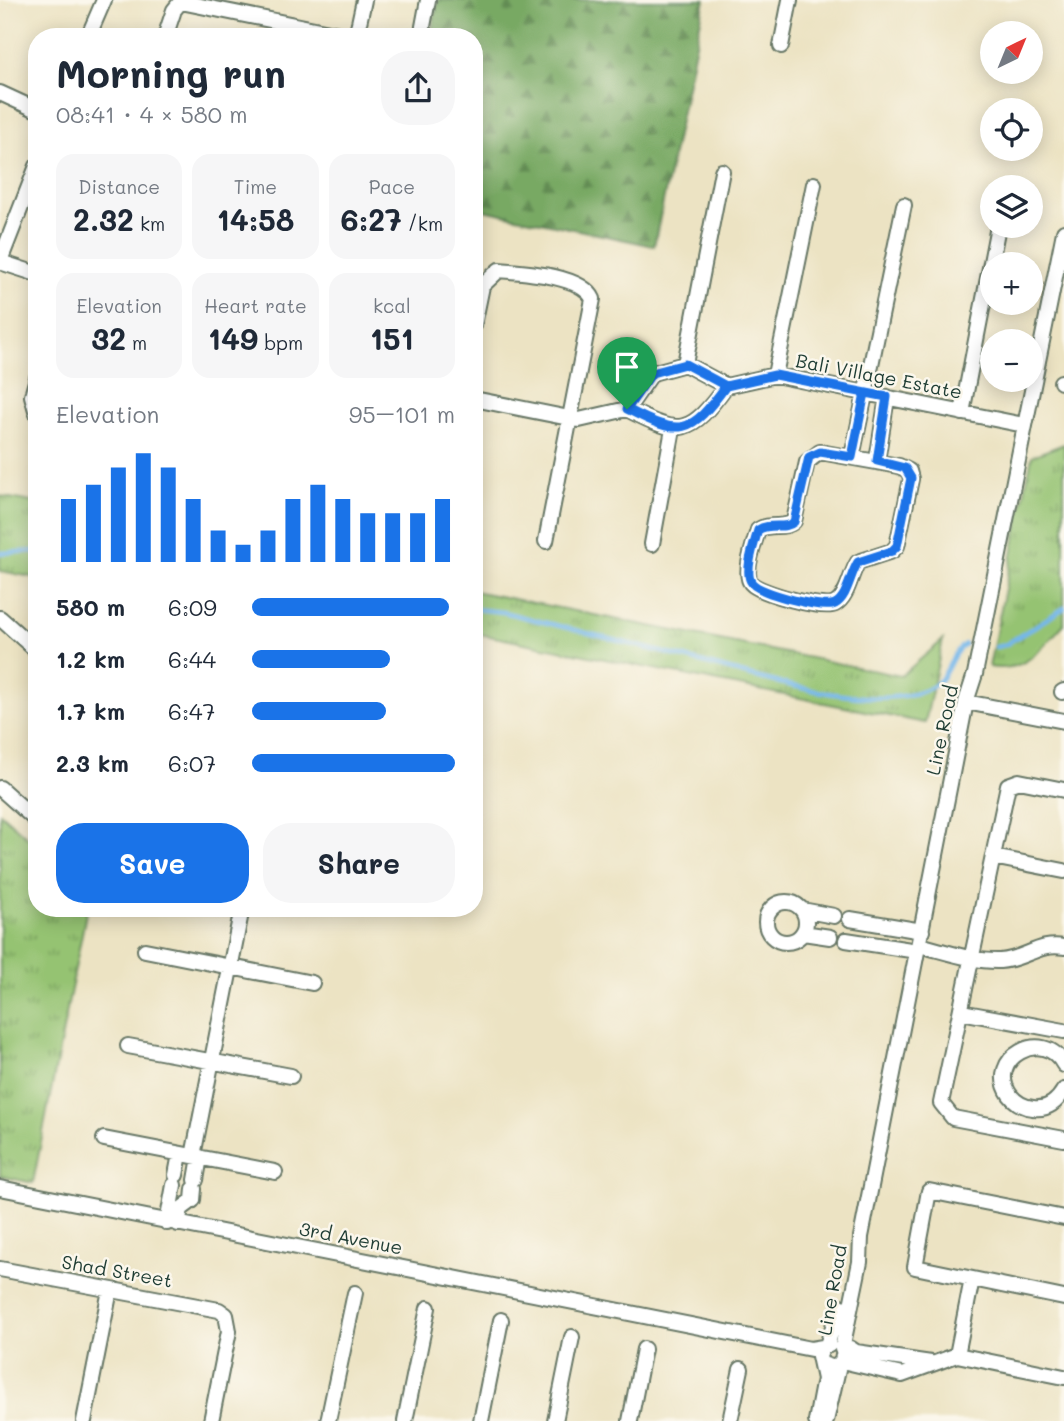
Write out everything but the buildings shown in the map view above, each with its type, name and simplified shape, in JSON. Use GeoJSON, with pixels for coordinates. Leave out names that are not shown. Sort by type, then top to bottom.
{"type":"FeatureCollection","features":[{"type":"Feature","properties":{"kind":"street"},"geometry":{"type":"LineString","coordinates":[[92,28],[104,0]]}},
{"type":"Feature","properties":{"kind":"street"},"geometry":{"type":"LineString","coordinates":[[357,28],[364,0]]}},
{"type":"Feature","properties":{"kind":"street"},"geometry":{"type":"LineString","coordinates":[[423,28],[428,0]]}},
{"type":"Feature","properties":{"kind":"street"},"geometry":{"type":"LineString","coordinates":[[781,46],[790,0]]}},
{"type":"Feature","properties":{"kind":"street"},"geometry":{"type":"LineString","coordinates":[[168,28],[174,10],[182,1],[312,28]]}},
{"type":"Feature","properties":{"kind":"street"},"geometry":{"type":"LineString","coordinates":[[0,93],[28,106]]}},
{"type":"Feature","properties":{"kind":"street"},"geometry":{"type":"LineString","coordinates":[[685,364],[722,171]]}},
{"type":"Feature","properties":{"kind":"street"},"geometry":{"type":"LineString","coordinates":[[775,375],[814,184]]}},
{"type":"Feature","properties":{"kind":"street"},"geometry":{"type":"LineString","coordinates":[[28,189],[0,261],[28,271]]}},
{"type":"Feature","properties":{"kind":"street"},"geometry":{"type":"LineString","coordinates":[[852,457],[904,205]]}},
{"type":"Feature","properties":{"kind":"street","name":"Line Road"},"geometry":{"type":"LineString","coordinates":[[816,1421],[824,1379],[823,1354],[833,1334],[861,1237],[966,702],[975,674],[1064,232]]}},
{"type":"Feature","properties":{"kind":"street"},"geometry":{"type":"LineString","coordinates":[[962,412],[996,238]]}},
{"type":"Feature","properties":{"kind":"street"},"geometry":{"type":"LineString","coordinates":[[483,285],[499,270],[574,282],[590,292],[593,308],[546,541]]}},
{"type":"Feature","properties":{"kind":"street"},"geometry":{"type":"LineString","coordinates":[[483,402],[571,418],[589,418],[627,409],[662,427],[673,429],[701,420],[726,386],[685,364],[652,373],[627,409]]}},
{"type":"Feature","properties":{"kind":"street","name":"Bali Village Estate"},"geometry":{"type":"LineString","coordinates":[[726,386],[775,375],[1024,425]]}},
{"type":"Feature","properties":{"kind":"street"},"geometry":{"type":"LineString","coordinates":[[877,461],[887,397]]}},
{"type":"Feature","properties":{"kind":"street"},"geometry":{"type":"LineString","coordinates":[[652,544],[673,429]]}},
{"type":"Feature","properties":{"kind":"street"},"geometry":{"type":"LineString","coordinates":[[820,452],[877,461],[905,468],[911,478],[897,546],[892,551],[858,562],[844,595],[835,604],[823,607],[763,590],[752,583],[749,576],[758,530],[765,525],[786,526],[794,522],[809,457],[820,452]]}},
{"type":"Feature","properties":{"kind":"street"},"geometry":{"type":"LineString","coordinates":[[0,618],[28,644]]}},
{"type":"Feature","properties":{"kind":"street"},"geometry":{"type":"LineString","coordinates":[[966,702],[1064,721]]}},
{"type":"Feature","properties":{"kind":"street"},"geometry":{"type":"LineString","coordinates":[[1064,790],[1019,781],[1008,785],[942,1092],[943,1108],[953,1118],[1064,1139]]}},
{"type":"Feature","properties":{"kind":"street"},"geometry":{"type":"LineString","coordinates":[[0,788],[28,813]]}},
{"type":"Feature","properties":{"kind":"street"},"geometry":{"type":"LineString","coordinates":[[993,856],[1064,871]]}},
{"type":"Feature","properties":{"kind":"street"},"geometry":{"type":"LineString","coordinates":[[802,910],[806,922],[803,933],[792,941],[779,941],[770,933],[766,922],[772,908],[779,903],[790,903],[802,910],[834,916]]}},
{"type":"Feature","properties":{"kind":"street"},"geometry":{"type":"LineString","coordinates":[[172,1224],[181,1209],[193,1200],[195,1185],[191,1156],[240,917]]}},
{"type":"Feature","properties":{"kind":"street"},"geometry":{"type":"LineString","coordinates":[[850,919],[919,943],[1004,961],[1045,946],[1064,947]]}},
{"type":"Feature","properties":{"kind":"street"},"geometry":{"type":"LineString","coordinates":[[803,933],[830,937]]}},
{"type":"Feature","properties":{"kind":"street"},"geometry":{"type":"LineString","coordinates":[[846,940],[919,943]]}},
{"type":"Feature","properties":{"kind":"street"},"geometry":{"type":"LineString","coordinates":[[145,950],[312,983]]}},
{"type":"Feature","properties":{"kind":"street"},"geometry":{"type":"LineString","coordinates":[[961,1012],[1064,1031]]}},
{"type":"Feature","properties":{"kind":"street"},"geometry":{"type":"LineString","coordinates":[[1037,1047],[1042,1027]]}},
{"type":"Feature","properties":{"kind":"street"},"geometry":{"type":"LineString","coordinates":[[128,1046],[291,1076]]}},
{"type":"Feature","properties":{"kind":"street"},"geometry":{"type":"LineString","coordinates":[[1064,1065],[1053,1052],[1037,1047],[1015,1054],[1005,1071],[1004,1081],[1013,1099],[1031,1108],[1051,1104],[1064,1090]]}},
{"type":"Feature","properties":{"kind":"street"},"geometry":{"type":"LineString","coordinates":[[1024,1131],[1031,1108]]}},
{"type":"Feature","properties":{"kind":"street"},"geometry":{"type":"LineString","coordinates":[[104,1139],[275,1172]]}},
{"type":"Feature","properties":{"kind":"street"},"geometry":{"type":"LineString","coordinates":[[172,1224],[175,1180],[191,1156]]}},
{"type":"Feature","properties":{"kind":"street","name":"3rd Avenue"},"geometry":{"type":"LineString","coordinates":[[0,1188],[172,1224],[695,1324],[811,1349],[823,1354]]}},
{"type":"Feature","properties":{"kind":"street"},"geometry":{"type":"LineString","coordinates":[[1064,1218],[929,1191],[915,1267],[1064,1298]]}},
{"type":"Feature","properties":{"kind":"street","name":"Line Road"},"geometry":{"type":"LineString","coordinates":[[826,1421],[844,1353],[860,1262],[861,1237]]}},
{"type":"Feature","properties":{"kind":"street","name":"Shad Street"},"geometry":{"type":"LineString","coordinates":[[0,1269],[211,1307],[226,1315],[229,1331],[211,1421]]}},
{"type":"Feature","properties":{"kind":"street"},"geometry":{"type":"LineString","coordinates":[[957,1355],[972,1279]]}},
{"type":"Feature","properties":{"kind":"street"},"geometry":{"type":"LineString","coordinates":[[84,1421],[110,1290]]}},
{"type":"Feature","properties":{"kind":"street"},"geometry":{"type":"LineString","coordinates":[[328,1421],[355,1293]]}},
{"type":"Feature","properties":{"kind":"street"},"geometry":{"type":"LineString","coordinates":[[405,1421],[428,1307]]}},
{"type":"Feature","properties":{"kind":"street"},"geometry":{"type":"LineString","coordinates":[[481,1421],[501,1321]]}},
{"type":"Feature","properties":{"kind":"street"},"geometry":{"type":"LineString","coordinates":[[555,1421],[572,1336]]}},
{"type":"Feature","properties":{"kind":"street"},"geometry":{"type":"LineString","coordinates":[[630,1421],[644,1349]]}},
{"type":"Feature","properties":{"kind":"street"},"geometry":{"type":"LineString","coordinates":[[844,1353],[902,1375],[957,1355],[1064,1377]]}},
{"type":"Feature","properties":{"kind":"street","name":"Line Road"},"geometry":{"type":"LineString","coordinates":[[823,1354],[844,1353]]}},
{"type":"Feature","properties":{"kind":"street","name":"Line Road"},"geometry":{"type":"LineString","coordinates":[[823,1354],[831,1368],[844,1353]]}},
{"type":"Feature","properties":{"kind":"street"},"geometry":{"type":"LineString","coordinates":[[730,1421],[741,1369]]}},
{"type":"Feature","properties":{"kind":"green space"},"geometry":{"type":"Polygon","coordinates":[[[438,0],[705,0],[654,246],[483,210],[483,28],[432,28],[438,0]]]}},
{"type":"Feature","properties":{"kind":"green space"},"geometry":{"type":"Polygon","coordinates":[[[1064,444],[1064,624],[1040,650],[1023,663],[1013,667],[989,667],[1032,456],[1064,444]]]}},
{"type":"Feature","properties":{"kind":"green space"},"geometry":{"type":"Polygon","coordinates":[[[0,496],[28,501],[28,576],[0,571],[0,496]]]}},
{"type":"Feature","properties":{"kind":"green space"},"geometry":{"type":"Polygon","coordinates":[[[483,593],[901,676],[943,640],[925,723],[483,635],[483,593]]]}},
{"type":"Feature","properties":{"kind":"green space"},"geometry":{"type":"Polygon","coordinates":[[[0,813],[28,838],[28,917],[85,917],[33,1183],[0,1176],[0,813]]]}},
{"type":"Feature","properties":{"kind":"waterway"},"geometry":{"type":"LineString","coordinates":[[0,553],[28,551]]}},
{"type":"Feature","properties":{"kind":"waterway"},"geometry":{"type":"LineString","coordinates":[[996,647],[1005,645],[1064,608]]}},
{"type":"Feature","properties":{"kind":"waterway"},"geometry":{"type":"LineString","coordinates":[[483,610],[503,612],[809,690],[876,698],[906,696],[937,684],[955,654],[965,644]]}},
{"type":"Feature","properties":{"kind":"route"},"geometry":{"type":"LineString","coordinates":[[627,409],[652,373],[685,364],[726,386],[775,375],[887,397],[877,461],[905,468],[911,478],[897,546],[885,554],[858,562],[844,595],[835,604],[823,607],[763,590],[752,583],[749,576],[758,530],[765,525],[786,526],[794,522],[809,457],[820,452],[852,457],[865,393],[775,375],[726,386],[701,420],[673,429],[662,427],[627,409]]}}]}
